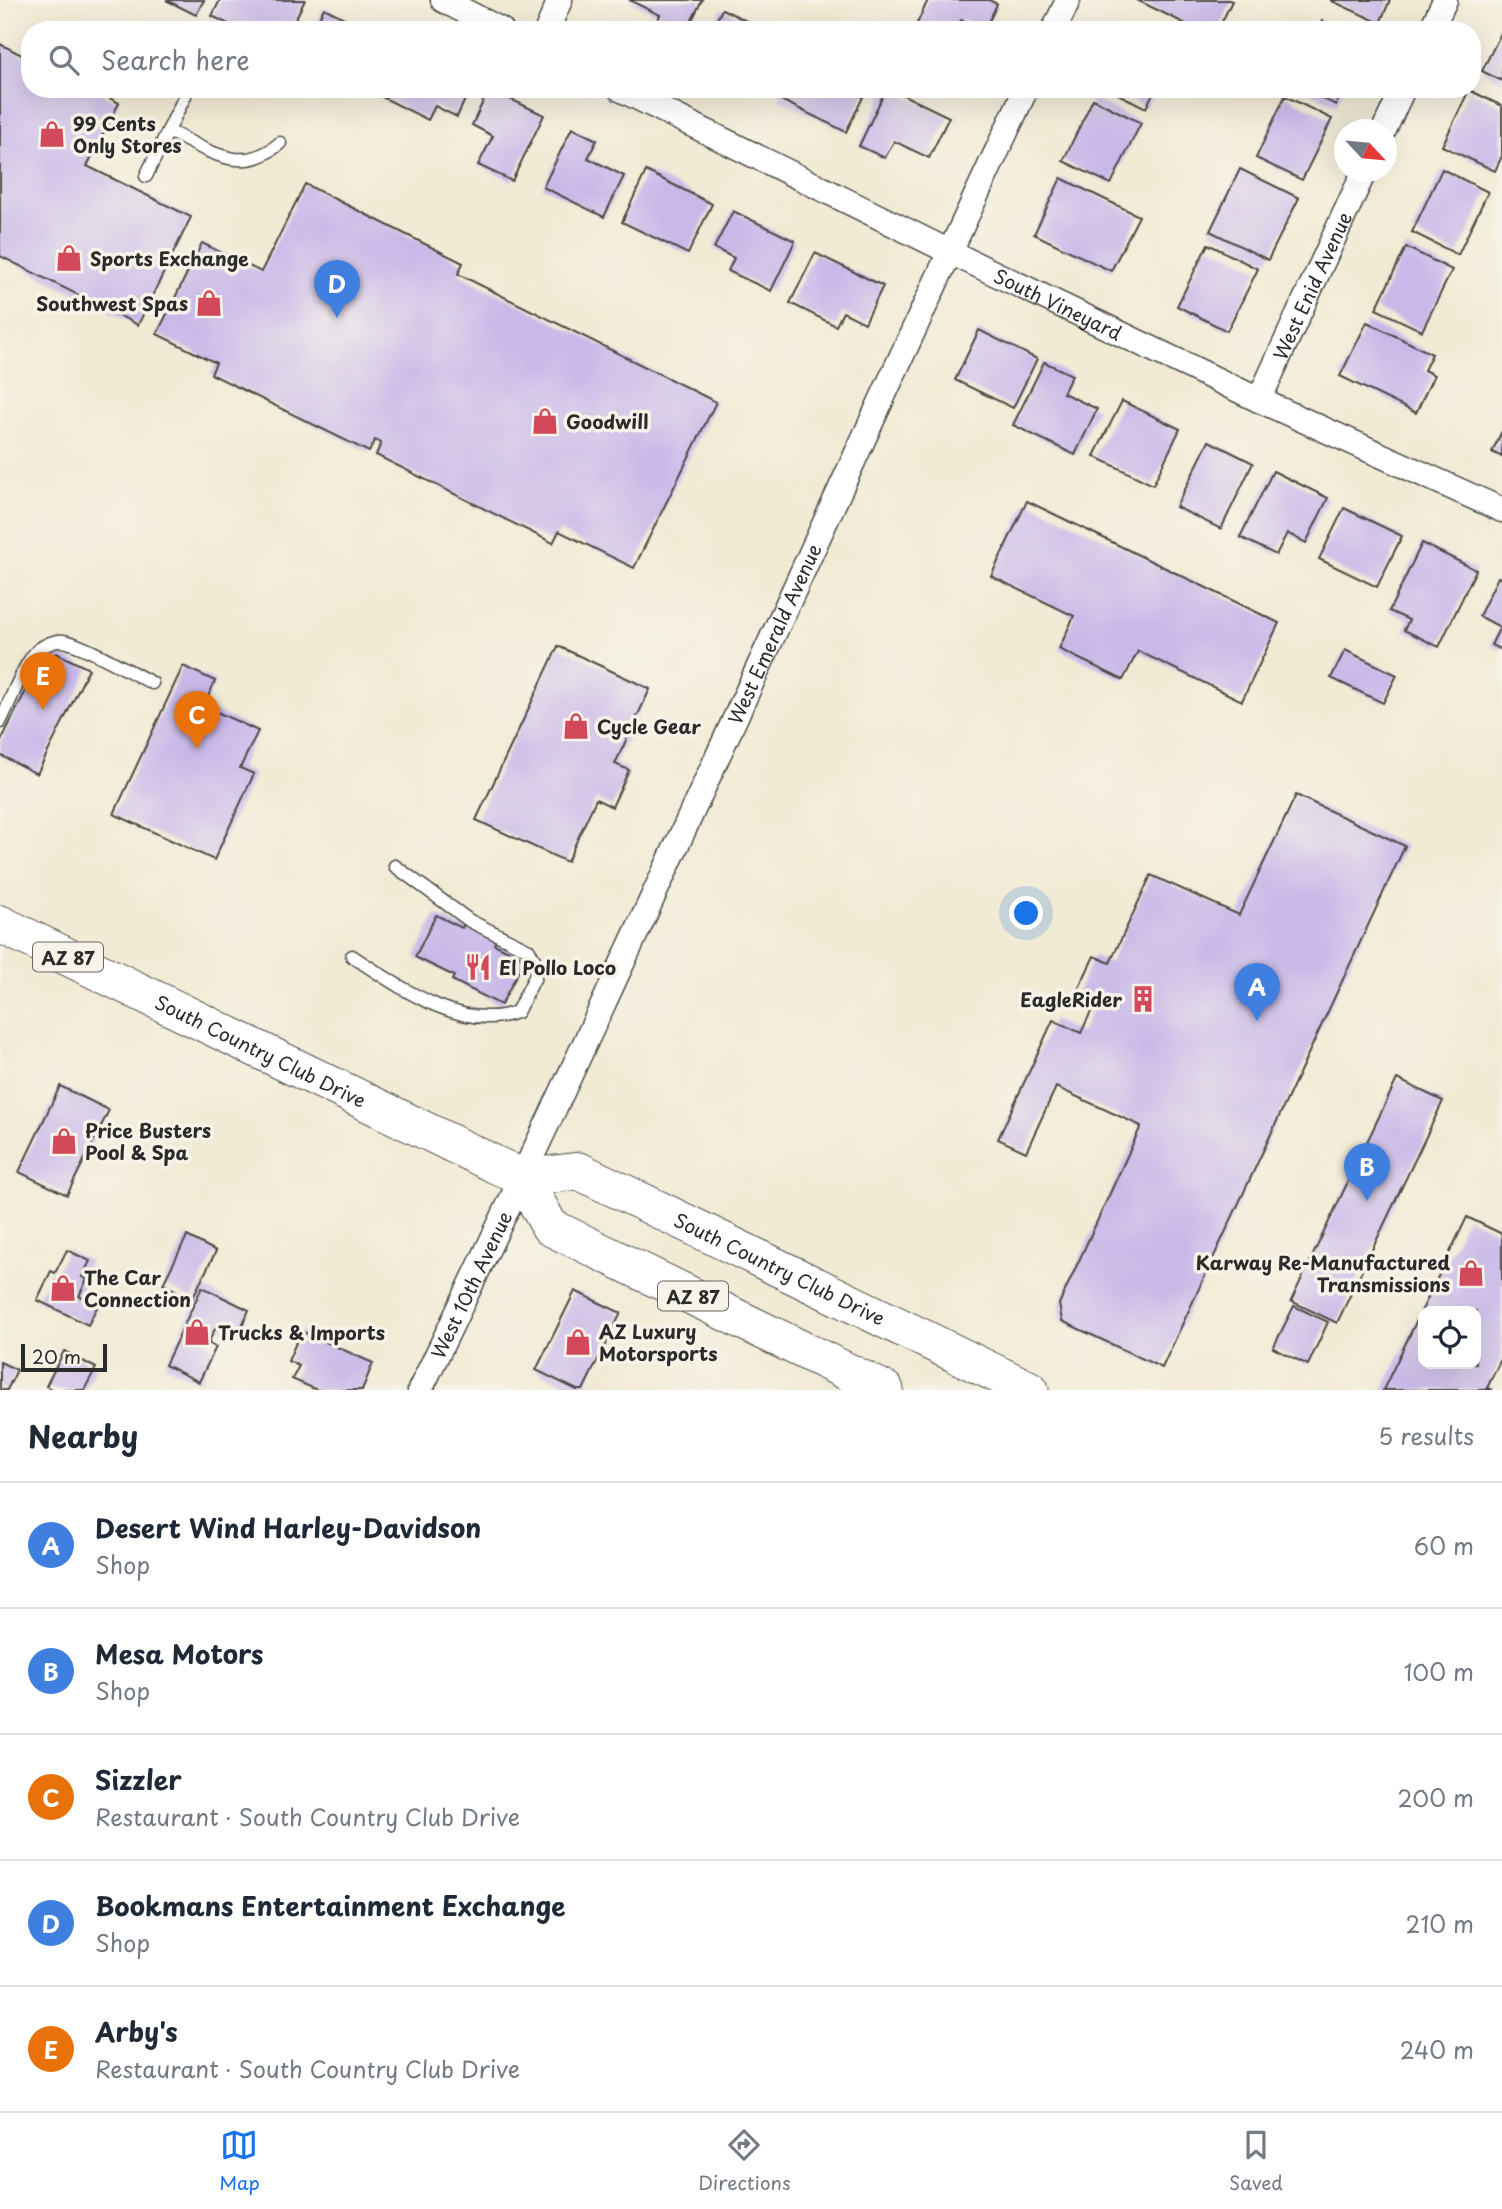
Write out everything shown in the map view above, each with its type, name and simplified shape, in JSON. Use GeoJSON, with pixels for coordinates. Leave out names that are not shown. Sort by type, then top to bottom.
{"type":"FeatureCollection","features":[{"type":"Feature","properties":{"kind":"main road","name":"South Country Club Drive"},"geometry":{"type":"LineString","coordinates":[[0,924],[523,1178],[579,1171],[1030,1390]]}},
{"type":"Feature","properties":{"kind":"main road","name":"AZ 87"},"geometry":{"type":"LineString","coordinates":[[523,1178],[550,1227],[885,1390]]}},
{"type":"Feature","properties":{"kind":"street"},"geometry":{"type":"LineString","coordinates":[[443,0],[484,21]]}},
{"type":"Feature","properties":{"kind":"street"},"geometry":{"type":"LineString","coordinates":[[551,21],[560,0]]}},
{"type":"Feature","properties":{"kind":"street"},"geometry":{"type":"LineString","coordinates":[[1058,21],[1068,0]]}},
{"type":"Feature","properties":{"kind":"street"},"geometry":{"type":"LineString","coordinates":[[1435,21],[1445,0]]}},
{"type":"Feature","properties":{"kind":"street","name":"South Vineyard"},"geometry":{"type":"LineString","coordinates":[[638,98],[1258,400],[1502,510]]}},
{"type":"Feature","properties":{"kind":"street","name":"West Emerald Avenue"},"geometry":{"type":"LineString","coordinates":[[523,1178],[1022,98]]}},
{"type":"Feature","properties":{"kind":"street"},"geometry":{"type":"LineString","coordinates":[[1389,119],[1399,98]]}},
{"type":"Feature","properties":{"kind":"street","name":"West Enid Avenue"},"geometry":{"type":"LineString","coordinates":[[1258,400],[1359,182]]}},
{"type":"Feature","properties":{"kind":"street","name":"West 10th Avenue"},"geometry":{"type":"LineString","coordinates":[[420,1390],[523,1178]]}},
{"type":"Feature","properties":{"kind":"lane"},"geometry":{"type":"LineString","coordinates":[[146,176],[184,98]]}},
{"type":"Feature","properties":{"kind":"lane"},"geometry":{"type":"LineString","coordinates":[[168,131],[231,159],[243,160],[268,154],[280,143]]}},
{"type":"Feature","properties":{"kind":"lane"},"geometry":{"type":"LineString","coordinates":[[0,722],[27,666],[37,651],[50,643],[63,641],[79,647],[152,683]]}},
{"type":"Feature","properties":{"kind":"lane"},"geometry":{"type":"LineString","coordinates":[[352,956],[385,977],[461,1015],[502,1017],[517,1012],[535,976],[536,963],[529,950],[470,921],[395,866]]}},
{"type":"Feature","properties":{"kind":"building"},"geometry":{"type":"Polygon","coordinates":[[[166,0],[204,0],[196,15],[166,0]]]}},
{"type":"Feature","properties":{"kind":"building"},"geometry":{"type":"Polygon","coordinates":[[[220,0],[305,0],[294,21],[222,21],[212,16],[220,0]]]}},
{"type":"Feature","properties":{"kind":"building"},"geometry":{"type":"Polygon","coordinates":[[[629,0],[702,0],[692,21],[657,21],[660,15],[629,0]]]}},
{"type":"Feature","properties":{"kind":"building"},"geometry":{"type":"Polygon","coordinates":[[[928,0],[989,0],[997,4],[989,21],[918,21],[928,0]]]}},
{"type":"Feature","properties":{"kind":"building"},"geometry":{"type":"Polygon","coordinates":[[[1137,0],[1232,1],[1222,21],[1180,21],[1137,0]]]}},
{"type":"Feature","properties":{"kind":"building"},"geometry":{"type":"Polygon","coordinates":[[[1330,0],[1390,0],[1381,21],[1330,0]]]}},
{"type":"Feature","properties":{"kind":"building"},"geometry":{"type":"Polygon","coordinates":[[[324,8],[350,21],[318,21],[324,8]]]}},
{"type":"Feature","properties":{"kind":"building"},"geometry":{"type":"Polygon","coordinates":[[[722,9],[747,21],[716,21],[722,9]]]}},
{"type":"Feature","properties":{"kind":"building"},"geometry":{"type":"Polygon","coordinates":[[[1502,31],[1502,81],[1482,71],[1502,31]]]}},
{"type":"Feature","properties":{"kind":"building"},"geometry":{"type":"Polygon","coordinates":[[[0,44],[21,54],[21,98],[109,98],[119,103],[87,166],[191,217],[138,325],[0,256],[0,44]]]}},
{"type":"Feature","properties":{"kind":"building"},"geometry":{"type":"Polygon","coordinates":[[[1481,96],[1502,106],[1502,156],[1495,171],[1442,146],[1465,98],[1481,98],[1481,96]]]}},
{"type":"Feature","properties":{"kind":"building"},"geometry":{"type":"Polygon","coordinates":[[[384,98],[466,98],[457,117],[435,106],[428,120],[384,98]]]}},
{"type":"Feature","properties":{"kind":"building"},"geometry":{"type":"Polygon","coordinates":[[[485,98],[508,98],[544,115],[512,181],[478,165],[493,136],[472,125],[485,98]]]}},
{"type":"Feature","properties":{"kind":"building"},"geometry":{"type":"Polygon","coordinates":[[[779,98],[863,98],[846,132],[779,98]]]}},
{"type":"Feature","properties":{"kind":"building"},"geometry":{"type":"Polygon","coordinates":[[[882,98],[910,98],[949,117],[929,158],[894,141],[885,158],[859,146],[882,98]]]}},
{"type":"Feature","properties":{"kind":"building"},"geometry":{"type":"Polygon","coordinates":[[[1126,98],[1151,98],[1146,108],[1126,98]]]}},
{"type":"Feature","properties":{"kind":"building"},"geometry":{"type":"Polygon","coordinates":[[[1284,98],[1332,119],[1302,180],[1256,158],[1284,98]]]}},
{"type":"Feature","properties":{"kind":"building"},"geometry":{"type":"Polygon","coordinates":[[[1322,98],[1339,98],[1336,105],[1322,98]]]}},
{"type":"Feature","properties":{"kind":"building"},"geometry":{"type":"Polygon","coordinates":[[[1093,99],[1141,123],[1111,184],[1063,161],[1093,99]]]}},
{"type":"Feature","properties":{"kind":"building"},"geometry":{"type":"Polygon","coordinates":[[[572,128],[597,140],[588,158],[624,176],[604,217],[543,187],[572,128]]]}},
{"type":"Feature","properties":{"kind":"building"},"geometry":{"type":"Polygon","coordinates":[[[1240,169],[1299,198],[1268,260],[1210,231],[1240,169]]]}},
{"type":"Feature","properties":{"kind":"building"},"geometry":{"type":"Polygon","coordinates":[[[1442,169],[1488,192],[1458,255],[1412,232],[1442,169]]]}},
{"type":"Feature","properties":{"kind":"building"},"geometry":{"type":"Polygon","coordinates":[[[646,171],[712,204],[688,254],[622,222],[646,171]]]}},
{"type":"Feature","properties":{"kind":"building"},"geometry":{"type":"Polygon","coordinates":[[[1061,178],[1139,216],[1111,271],[1034,234],[1061,178]]]}},
{"type":"Feature","properties":{"kind":"building"},"geometry":{"type":"Polygon","coordinates":[[[305,184],[463,263],[458,274],[716,402],[634,568],[559,531],[553,543],[376,455],[381,443],[375,440],[369,452],[211,374],[216,363],[157,334],[202,243],[261,272],[305,184]]]}},
{"type":"Feature","properties":{"kind":"building"},"geometry":{"type":"Polygon","coordinates":[[[733,211],[795,241],[771,291],[728,271],[734,258],[714,248],[733,211]]]}},
{"type":"Feature","properties":{"kind":"building"},"geometry":{"type":"Polygon","coordinates":[[[1208,244],[1258,269],[1227,331],[1177,306],[1208,244]]]}},
{"type":"Feature","properties":{"kind":"building"},"geometry":{"type":"Polygon","coordinates":[[[1406,247],[1452,270],[1422,331],[1376,309],[1406,247]]]}},
{"type":"Feature","properties":{"kind":"building"},"geometry":{"type":"Polygon","coordinates":[[[815,253],[883,286],[865,323],[843,312],[836,326],[790,303],[815,253]]]}},
{"type":"Feature","properties":{"kind":"building"},"geometry":{"type":"Polygon","coordinates":[[[1367,322],[1432,354],[1424,370],[1434,375],[1416,413],[1340,376],[1367,322]]]}},
{"type":"Feature","properties":{"kind":"building"},"geometry":{"type":"Polygon","coordinates":[[[979,330],[1037,359],[1013,408],[955,380],[979,330]]]}},
{"type":"Feature","properties":{"kind":"building"},"geometry":{"type":"Polygon","coordinates":[[[1044,362],[1072,375],[1063,393],[1097,409],[1075,455],[1013,425],[1044,362]]]}},
{"type":"Feature","properties":{"kind":"building"},"geometry":{"type":"Polygon","coordinates":[[[1122,401],[1180,429],[1153,485],[1094,456],[1122,401]]]}},
{"type":"Feature","properties":{"kind":"building"},"geometry":{"type":"Polygon","coordinates":[[[1502,431],[1502,457],[1492,452],[1502,431]]]}},
{"type":"Feature","properties":{"kind":"building"},"geometry":{"type":"Polygon","coordinates":[[[1209,441],[1253,463],[1221,529],[1176,507],[1209,441]]]}},
{"type":"Feature","properties":{"kind":"building"},"geometry":{"type":"Polygon","coordinates":[[[1273,471],[1328,498],[1306,543],[1287,533],[1276,555],[1240,537],[1273,471]]]}},
{"type":"Feature","properties":{"kind":"building"},"geometry":{"type":"Polygon","coordinates":[[[1027,501],[1279,623],[1242,701],[1138,651],[1123,680],[1059,649],[1074,616],[991,576],[1027,501]]]}},
{"type":"Feature","properties":{"kind":"building"},"geometry":{"type":"Polygon","coordinates":[[[1344,508],[1402,536],[1377,587],[1319,559],[1344,508]]]}},
{"type":"Feature","properties":{"kind":"building"},"geometry":{"type":"Polygon","coordinates":[[[1422,543],[1476,570],[1439,647],[1404,630],[1409,620],[1389,611],[1422,543]]]}},
{"type":"Feature","properties":{"kind":"building"},"geometry":{"type":"Polygon","coordinates":[[[1498,577],[1502,579],[1502,650],[1491,645],[1500,627],[1479,616],[1498,577]]]}},
{"type":"Feature","properties":{"kind":"building","name":"Cycle Gear"},"geometry":{"type":"Polygon","coordinates":[[[558,646],[650,689],[615,764],[629,770],[612,807],[596,799],[567,862],[476,820],[558,646]]]}},
{"type":"Feature","properties":{"kind":"building"},"geometry":{"type":"Polygon","coordinates":[[[1345,650],[1397,675],[1383,703],[1331,678],[1345,650]]]}},
{"type":"Feature","properties":{"kind":"building"},"geometry":{"type":"Polygon","coordinates":[[[56,653],[89,669],[37,774],[0,755],[0,743],[35,672],[45,676],[56,653]]]}},
{"type":"Feature","properties":{"kind":"building"},"geometry":{"type":"Polygon","coordinates":[[[183,666],[215,681],[204,706],[258,731],[240,768],[254,774],[214,860],[114,814],[183,666]]]}},
{"type":"Feature","properties":{"kind":"building"},"geometry":{"type":"Polygon","coordinates":[[[1296,795],[1405,846],[1162,1368],[1062,1321],[1059,1304],[1141,1126],[1056,1087],[1026,1152],[998,1139],[1053,1020],[1081,1033],[1095,1003],[1076,994],[1094,956],[1110,963],[1151,875],[1239,915],[1296,795]]]}},
{"type":"Feature","properties":{"kind":"building","name":"El Pollo Loco"},"geometry":{"type":"Polygon","coordinates":[[[436,915],[462,928],[464,924],[496,940],[494,944],[525,959],[501,1005],[452,980],[454,976],[415,957],[436,915]]]}},
{"type":"Feature","properties":{"kind":"building"},"geometry":{"type":"Polygon","coordinates":[[[1397,1079],[1443,1101],[1337,1323],[1291,1301],[1397,1079]]]}},
{"type":"Feature","properties":{"kind":"building","name":"Price Busters Pool & Spa"},"geometry":{"type":"Polygon","coordinates":[[[60,1086],[109,1110],[67,1195],[19,1172],[60,1086]]]}},
{"type":"Feature","properties":{"kind":"building","name":"Karway Re-Manufactured Transmissions"},"geometry":{"type":"Polygon","coordinates":[[[1467,1217],[1502,1234],[1502,1357],[1487,1388],[1492,1390],[1383,1390],[1418,1318],[1418,1369],[1481,1369],[1481,1306],[1424,1306],[1467,1217]]]}},
{"type":"Feature","properties":{"kind":"building"},"geometry":{"type":"Polygon","coordinates":[[[187,1236],[216,1251],[192,1299],[163,1284],[187,1236]]]}},
{"type":"Feature","properties":{"kind":"building","name":"The Car Connection"},"geometry":{"type":"Polygon","coordinates":[[[67,1250],[90,1261],[82,1277],[87,1279],[79,1296],[98,1305],[88,1325],[37,1300],[51,1271],[55,1273],[67,1250]]]}},
{"type":"Feature","properties":{"kind":"building","name":"Trucks & Imports"},"geometry":{"type":"Polygon","coordinates":[[[202,1287],[249,1310],[237,1337],[216,1327],[208,1343],[216,1347],[199,1382],[165,1365],[202,1287]]]}},
{"type":"Feature","properties":{"kind":"building","name":"AZ Luxury Motorsports"},"geometry":{"type":"Polygon","coordinates":[[[575,1291],[621,1313],[583,1390],[577,1390],[536,1370],[575,1291]]]}},
{"type":"Feature","properties":{"kind":"building"},"geometry":{"type":"Polygon","coordinates":[[[1294,1306],[1328,1322],[1308,1365],[1273,1348],[1294,1306]]]}},
{"type":"Feature","properties":{"kind":"building"},"geometry":{"type":"Polygon","coordinates":[[[301,1331],[373,1363],[362,1390],[317,1390],[292,1379],[299,1366],[288,1361],[301,1331]]]}},
{"type":"Feature","properties":{"kind":"building"},"geometry":{"type":"Polygon","coordinates":[[[64,1351],[96,1368],[84,1390],[53,1390],[46,1386],[64,1351]]]}},
{"type":"Feature","properties":{"kind":"building"},"geometry":{"type":"Polygon","coordinates":[[[0,1362],[17,1370],[7,1390],[0,1390],[0,1362]]]}},
{"type":"Feature","properties":{"kind":"place","name":"99 Cents Only Stores"},"geometry":{"type":"Point","coordinates":[52,134]}},
{"type":"Feature","properties":{"kind":"place","name":"Sports Exchange"},"geometry":{"type":"Point","coordinates":[69,258]}},
{"type":"Feature","properties":{"kind":"place","name":"Southwest Spas"},"geometry":{"type":"Point","coordinates":[209,303]}},
{"type":"Feature","properties":{"kind":"place","name":"Bookmans Entertainment Exchange"},"geometry":{"type":"Point","coordinates":[337,318]}},
{"type":"Feature","properties":{"kind":"place","name":"Goodwill"},"geometry":{"type":"Point","coordinates":[545,421]}},
{"type":"Feature","properties":{"kind":"place","name":"Arby's"},"geometry":{"type":"Point","coordinates":[43,710]}},
{"type":"Feature","properties":{"kind":"place","name":"Cycle Gear"},"geometry":{"type":"Point","coordinates":[576,726]}},
{"type":"Feature","properties":{"kind":"place","name":"Sizzler"},"geometry":{"type":"Point","coordinates":[197,749]}},
{"type":"Feature","properties":{"kind":"place","name":"El Pollo Loco"},"geometry":{"type":"Point","coordinates":[478,967]}},
{"type":"Feature","properties":{"kind":"place","name":"EagleRider"},"geometry":{"type":"Point","coordinates":[1143,999]}},
{"type":"Feature","properties":{"kind":"place","name":"Desert Wind Harley-Davidson"},"geometry":{"type":"Point","coordinates":[1257,1021]}},
{"type":"Feature","properties":{"kind":"place","name":"Price Busters Pool & Spa"},"geometry":{"type":"Point","coordinates":[64,1141]}},
{"type":"Feature","properties":{"kind":"place","name":"Mesa Motors"},"geometry":{"type":"Point","coordinates":[1367,1201]}},
{"type":"Feature","properties":{"kind":"place","name":"Karway Re-Manufactured Transmissions"},"geometry":{"type":"Point","coordinates":[1471,1273]}},
{"type":"Feature","properties":{"kind":"place","name":"The Car Connection"},"geometry":{"type":"Point","coordinates":[63,1288]}},
{"type":"Feature","properties":{"kind":"place","name":"Trucks & Imports"},"geometry":{"type":"Point","coordinates":[197,1332]}},
{"type":"Feature","properties":{"kind":"place","name":"AZ Luxury Motorsports"},"geometry":{"type":"Point","coordinates":[578,1342]}}]}
